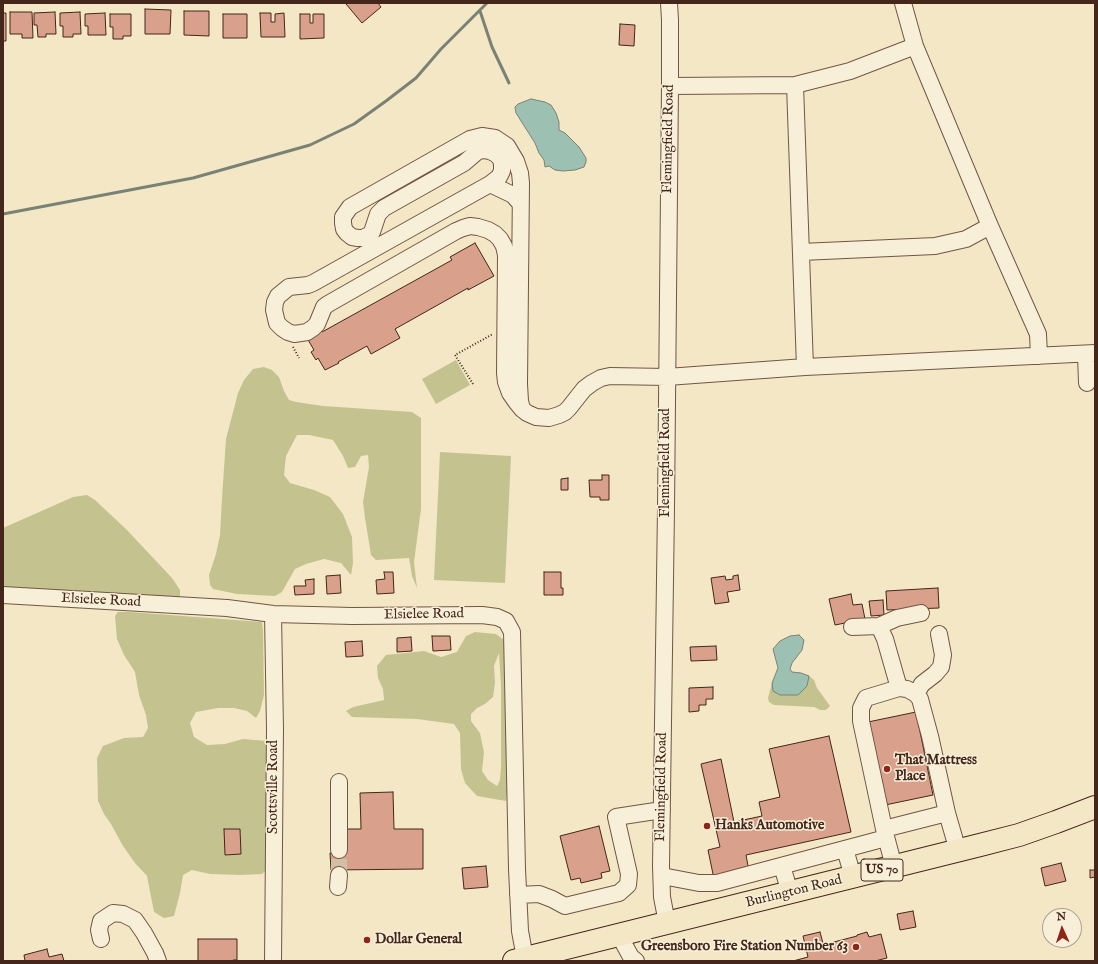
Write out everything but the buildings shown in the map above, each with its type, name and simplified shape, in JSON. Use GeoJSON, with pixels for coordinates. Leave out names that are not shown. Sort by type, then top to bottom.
{"type":"FeatureCollection","features":[{"type":"Feature","properties":{"kind":"highway","name":"Burlington Road"},"geometry":{"type":"LineString","coordinates":[[530,959],[619,935],[1018,835],[1095,808]]}},
{"type":"Feature","properties":{"kind":"street","name":"Flemingfield Road"},"geometry":{"type":"LineString","coordinates":[[667,923],[662,897],[662,810],[670,86],[669,3]]}},
{"type":"Feature","properties":{"kind":"street"},"geometry":{"type":"LineString","coordinates":[[903,3],[915,46],[990,226],[1038,334],[1039,356]]}},
{"type":"Feature","properties":{"kind":"street"},"geometry":{"type":"LineString","coordinates":[[670,86],[795,85],[850,71],[915,46]]}},
{"type":"Feature","properties":{"kind":"street"},"geometry":{"type":"LineString","coordinates":[[795,85],[806,367]]}},
{"type":"Feature","properties":{"kind":"street"},"geometry":{"type":"LineString","coordinates":[[522,409],[519,384],[520,173],[512,152],[507,146],[495,138],[482,136],[470,140],[350,207],[343,217],[344,229],[352,237],[363,238],[369,235],[372,232],[378,214],[384,208],[464,163],[478,151],[484,150],[496,154],[502,165],[502,171],[499,177],[490,184],[313,283],[289,287],[278,296],[275,302],[274,310],[277,323],[288,332],[294,334],[307,332],[317,324],[324,308],[328,304],[450,234],[470,226],[488,230],[495,234],[504,246],[506,255],[506,382],[510,392],[522,409],[536,417],[549,418],[565,412],[584,389],[601,378],[610,376],[667,377],[806,367],[1090,353],[1087,383]]}},
{"type":"Feature","properties":{"kind":"street"},"geometry":{"type":"LineString","coordinates":[[490,184],[513,195],[520,203]]}},
{"type":"Feature","properties":{"kind":"street"},"geometry":{"type":"LineString","coordinates":[[801,252],[935,246],[966,239],[990,226]]}},
{"type":"Feature","properties":{"kind":"street","name":"Elsielee Road"},"geometry":{"type":"LineString","coordinates":[[3,595],[227,608],[273,614],[352,616],[482,615],[497,617],[506,622],[512,632],[520,931],[530,959]]}},
{"type":"Feature","properties":{"kind":"street"},"geometry":{"type":"LineString","coordinates":[[852,627],[879,626],[897,618],[921,613]]}},
{"type":"Feature","properties":{"kind":"street","name":"Scottsville Road"},"geometry":{"type":"LineString","coordinates":[[273,614],[275,729],[273,961]]}},
{"type":"Feature","properties":{"kind":"street"},"geometry":{"type":"LineString","coordinates":[[879,626],[885,639],[899,688]]}},
{"type":"Feature","properties":{"kind":"street"},"geometry":{"type":"LineString","coordinates":[[916,694],[922,684],[941,668],[943,655],[939,634]]}},
{"type":"Feature","properties":{"kind":"street"},"geometry":{"type":"LineString","coordinates":[[894,867],[885,834],[861,721],[861,708],[866,698],[899,688],[907,689],[916,694],[920,699],[958,851]]}},
{"type":"Feature","properties":{"kind":"street"},"geometry":{"type":"LineString","coordinates":[[339,782],[339,850]]}},
{"type":"Feature","properties":{"kind":"street"},"geometry":{"type":"LineString","coordinates":[[518,895],[540,894],[564,906],[619,892],[628,885],[629,874],[616,817],[662,810]]}},
{"type":"Feature","properties":{"kind":"street"},"geometry":{"type":"LineString","coordinates":[[662,876],[699,883],[717,883],[845,849],[948,813]]}},
{"type":"Feature","properties":{"kind":"street"},"geometry":{"type":"LineString","coordinates":[[845,849],[853,877]]}},
{"type":"Feature","properties":{"kind":"street"},"geometry":{"type":"LineString","coordinates":[[782,866],[790,893]]}},
{"type":"Feature","properties":{"kind":"street"},"geometry":{"type":"LineString","coordinates":[[101,940],[99,930],[101,921],[113,913],[123,914],[135,920],[144,933],[158,961]]}},
{"type":"Feature","properties":{"kind":"street"},"geometry":{"type":"LineString","coordinates":[[619,935],[632,960]]}},
{"type":"Feature","properties":{"kind":"path"},"geometry":{"type":"LineString","coordinates":[[472,384],[455,355],[497,331]]}},
{"type":"Feature","properties":{"kind":"shaded area"},"geometry":{"type":"Polygon","coordinates":[[[531,99],[551,105],[559,122],[559,130],[565,133],[579,147],[586,158],[584,167],[575,170],[563,171],[555,170],[549,166],[545,167],[544,160],[535,143],[516,113],[515,107],[518,104],[531,99]]]}},
{"type":"Feature","properties":{"kind":"shaded area"},"geometry":{"type":"Polygon","coordinates":[[[456,360],[470,385],[436,404],[422,379],[456,360]]]}},
{"type":"Feature","properties":{"kind":"shaded area"},"geometry":{"type":"Polygon","coordinates":[[[264,367],[272,370],[279,377],[289,400],[323,406],[412,412],[421,418],[421,509],[414,562],[417,588],[412,576],[409,558],[376,560],[371,555],[363,502],[369,467],[368,455],[361,456],[355,467],[348,468],[343,456],[333,440],[309,435],[297,435],[286,456],[284,475],[290,483],[314,490],[330,497],[343,514],[352,537],[353,563],[351,575],[341,563],[324,559],[295,569],[282,592],[275,596],[237,594],[213,589],[210,585],[209,575],[220,535],[226,439],[238,393],[244,380],[253,369],[264,367]]]}},
{"type":"Feature","properties":{"kind":"shaded area"},"geometry":{"type":"Polygon","coordinates":[[[440,452],[511,456],[505,583],[434,580],[440,452]]]}},
{"type":"Feature","properties":{"kind":"shaded area"},"geometry":{"type":"Polygon","coordinates":[[[87,495],[95,500],[126,529],[172,578],[180,590],[180,597],[3,590],[3,528],[73,497],[87,495]]]}},
{"type":"Feature","properties":{"kind":"shaded area"},"geometry":{"type":"Polygon","coordinates":[[[118,612],[262,622],[264,695],[260,711],[256,718],[247,711],[234,708],[218,708],[196,712],[190,723],[194,737],[207,745],[225,744],[243,739],[267,741],[270,755],[268,868],[262,874],[241,875],[210,874],[192,870],[183,875],[174,916],[164,918],[154,912],[147,876],[135,863],[123,846],[98,801],[97,758],[103,746],[124,738],[143,737],[148,728],[146,715],[139,695],[135,672],[124,655],[117,639],[115,616],[118,612]]]}},
{"type":"Feature","properties":{"kind":"shaded area"},"geometry":{"type":"Polygon","coordinates":[[[475,632],[496,634],[504,640],[506,801],[477,796],[465,783],[461,769],[460,733],[454,724],[417,719],[352,717],[346,711],[353,707],[384,700],[383,689],[378,678],[377,666],[386,655],[424,651],[441,657],[457,652],[466,636],[475,632]],[[499,653],[494,666],[495,683],[493,697],[471,714],[471,721],[480,733],[484,752],[482,771],[488,780],[497,786],[500,780],[501,767],[501,686],[499,653]]]}},
{"type":"Feature","properties":{"kind":"shaded area"},"geometry":{"type":"Polygon","coordinates":[[[799,635],[804,640],[802,650],[792,663],[790,669],[792,672],[809,676],[807,686],[798,695],[780,695],[773,691],[772,683],[778,668],[773,649],[780,641],[790,636],[799,635]]]}},
{"type":"Feature","properties":{"kind":"shaded area"},"geometry":{"type":"Polygon","coordinates":[[[809,676],[814,680],[817,688],[830,706],[826,710],[820,710],[814,707],[774,705],[769,702],[768,698],[772,683],[773,691],[807,686],[809,676]]]}},
{"type":"Feature","properties":{"kind":"waterway"},"geometry":{"type":"LineString","coordinates":[[3,214],[193,178],[310,145],[354,124],[416,78],[441,49],[487,3]]}},
{"type":"Feature","properties":{"kind":"waterway"},"geometry":{"type":"LineString","coordinates":[[480,11],[492,47],[509,83]]}},
{"type":"Feature","properties":{"kind":"tunnel"},"geometry":{"type":"LineString","coordinates":[[339,850],[339,875]]}},
{"type":"Feature","properties":{"kind":"place","name":"That Mattress Place"},"geometry":{"type":"Point","coordinates":[887,769]}},
{"type":"Feature","properties":{"kind":"place","name":"Hanks Automotive"},"geometry":{"type":"Point","coordinates":[707,826]}},
{"type":"Feature","properties":{"kind":"place","name":"Dollar General"},"geometry":{"type":"Point","coordinates":[367,940]}},
{"type":"Feature","properties":{"kind":"place","name":"Greensboro Fire Station Number 63"},"geometry":{"type":"Point","coordinates":[856,947]}}]}
